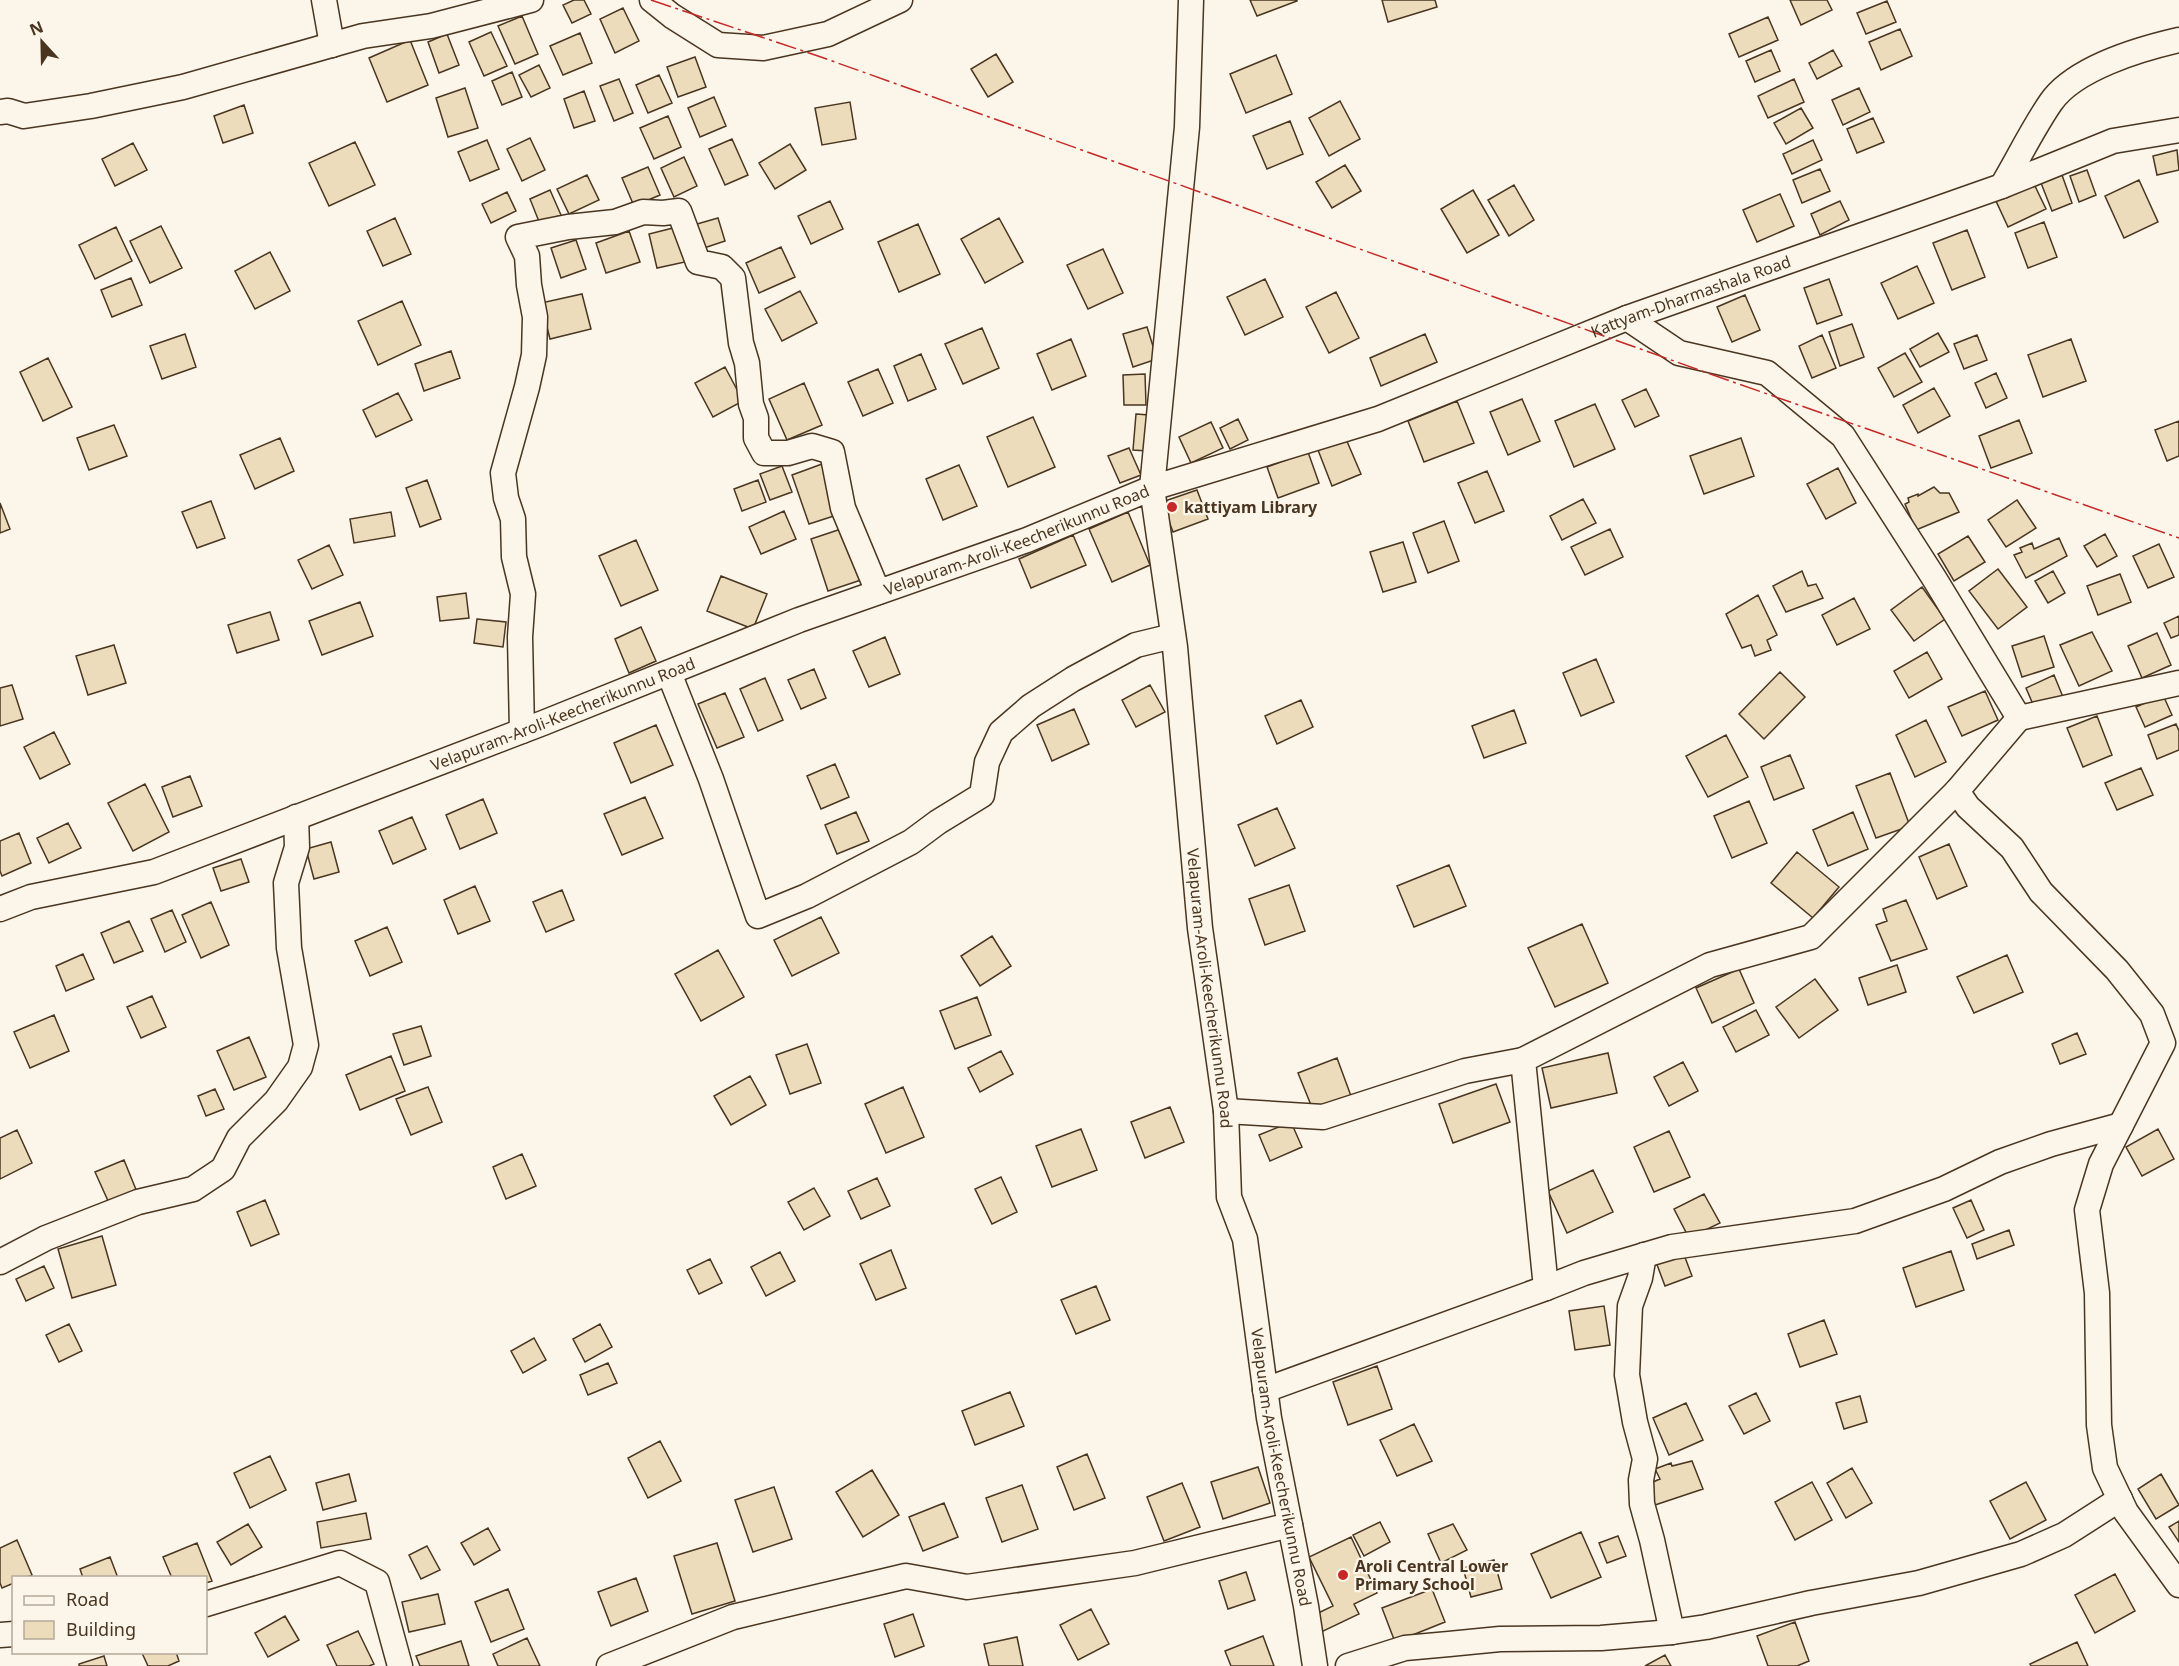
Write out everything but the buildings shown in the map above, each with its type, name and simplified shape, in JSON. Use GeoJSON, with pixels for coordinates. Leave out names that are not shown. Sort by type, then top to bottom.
{"type":"FeatureCollection","features":[{"type":"Feature","properties":{"kind":"street"},"geometry":{"type":"LineString","coordinates":[[324,0],[333,45]]}},
{"type":"Feature","properties":{"kind":"street"},"geometry":{"type":"LineString","coordinates":[[0,112],[8,111],[24,116],[91,106],[183,87],[363,36],[431,26],[531,0]]}},
{"type":"Feature","properties":{"kind":"street"},"geometry":{"type":"LineString","coordinates":[[652,0],[672,16],[718,45],[763,48],[828,34],[900,0]]}},
{"type":"Feature","properties":{"kind":"street"},"geometry":{"type":"LineString","coordinates":[[1152,488],[1187,127],[1191,0]]}},
{"type":"Feature","properties":{"kind":"street"},"geometry":{"type":"LineString","coordinates":[[2002,186],[2052,100],[2076,78],[2096,67],[2179,40]]}},
{"type":"Feature","properties":{"kind":"street","name":"Kattyam-Dharmashala Road"},"geometry":{"type":"LineString","coordinates":[[1152,488],[1378,419],[1627,318],[2002,186],[2113,141],[2179,130]]}},
{"type":"Feature","properties":{"kind":"street"},"geometry":{"type":"LineString","coordinates":[[522,731],[520,637],[524,594],[514,557],[513,519],[506,498],[503,473],[528,387],[534,356],[535,317],[527,256],[518,237],[568,227],[615,222],[643,212],[679,211],[698,262],[722,267],[733,278],[741,343],[747,363],[751,404],[756,418],[756,438],[764,453],[788,453],[812,446],[831,452],[843,508],[878,592]]}},
{"type":"Feature","properties":{"kind":"street"},"geometry":{"type":"LineString","coordinates":[[1627,318],[1679,352],[1767,373],[1843,436],[1934,578],[2019,718]]}},
{"type":"Feature","properties":{"kind":"street","name":"Velapuram-Aroli-Keecherikunnu Road"},"geometry":{"type":"LineString","coordinates":[[0,909],[32,897],[154,872],[522,731],[799,620],[1027,540],[1152,488],[1173,636],[1200,928],[1226,1111],[1229,1197],[1245,1239],[1265,1390],[1306,1606],[1315,1666]]}},
{"type":"Feature","properties":{"kind":"street"},"geometry":{"type":"LineString","coordinates":[[669,673],[711,779],[758,916],[807,896],[911,842],[982,795],[987,762],[1001,732],[1031,706],[1073,679],[1136,645],[1173,636]]}},
{"type":"Feature","properties":{"kind":"street"},"geometry":{"type":"LineString","coordinates":[[1226,1111],[1323,1117],[1465,1071],[1523,1059],[1710,964],[1811,937],[1957,791],[2019,718],[2179,683]]}},
{"type":"Feature","properties":{"kind":"street"},"geometry":{"type":"LineString","coordinates":[[1957,791],[1968,807],[2012,848],[2041,892],[2116,970],[2152,1014],[2163,1042],[2101,1164],[2088,1210],[2097,1293],[2099,1425],[2105,1468],[2126,1512],[2179,1585]]}},
{"type":"Feature","properties":{"kind":"street"},"geometry":{"type":"LineString","coordinates":[[0,1262],[45,1238],[138,1202],[193,1189],[223,1169],[239,1138],[276,1101],[300,1068],[306,1045],[289,948],[286,884],[297,847],[296,817]]}},
{"type":"Feature","properties":{"kind":"street"},"geometry":{"type":"LineString","coordinates":[[1523,1059],[1546,1288]]}},
{"type":"Feature","properties":{"kind":"street"},"geometry":{"type":"LineString","coordinates":[[1265,1390],[1584,1273],[1683,1245],[1855,1221],[1944,1189],[2010,1158],[2121,1125]]}},
{"type":"Feature","properties":{"kind":"street"},"geometry":{"type":"LineString","coordinates":[[1644,1255],[1640,1278],[1630,1306],[1627,1375],[1635,1422],[1645,1459],[1641,1480],[1642,1503],[1659,1568],[1672,1632]]}},
{"type":"Feature","properties":{"kind":"street"},"geometry":{"type":"LineString","coordinates":[[1348,1666],[1405,1648],[1500,1639],[1601,1638],[1706,1627],[1918,1582],[2021,1554],[2064,1535],[2120,1499]]}},
{"type":"Feature","properties":{"kind":"street"},"geometry":{"type":"LineString","coordinates":[[609,1666],[660,1657],[733,1617],[906,1576],[967,1587],[1135,1563],[1290,1525]]}},
{"type":"Feature","properties":{"kind":"street"},"geometry":{"type":"LineString","coordinates":[[207,1604],[340,1563],[377,1582],[400,1666]]}},
{"type":"Feature","properties":{"kind":"power"},"geometry":{"type":"LineString","coordinates":[[651,0],[818,56],[1733,382],[2179,538]]}},
{"type":"Feature","properties":{"kind":"place","name":"kattiyam Library"},"geometry":{"type":"Point","coordinates":[1172,507]}},
{"type":"Feature","properties":{"kind":"place","name":"Aroli Central Lower Primary School"},"geometry":{"type":"Point","coordinates":[1343,1575]}}]}
